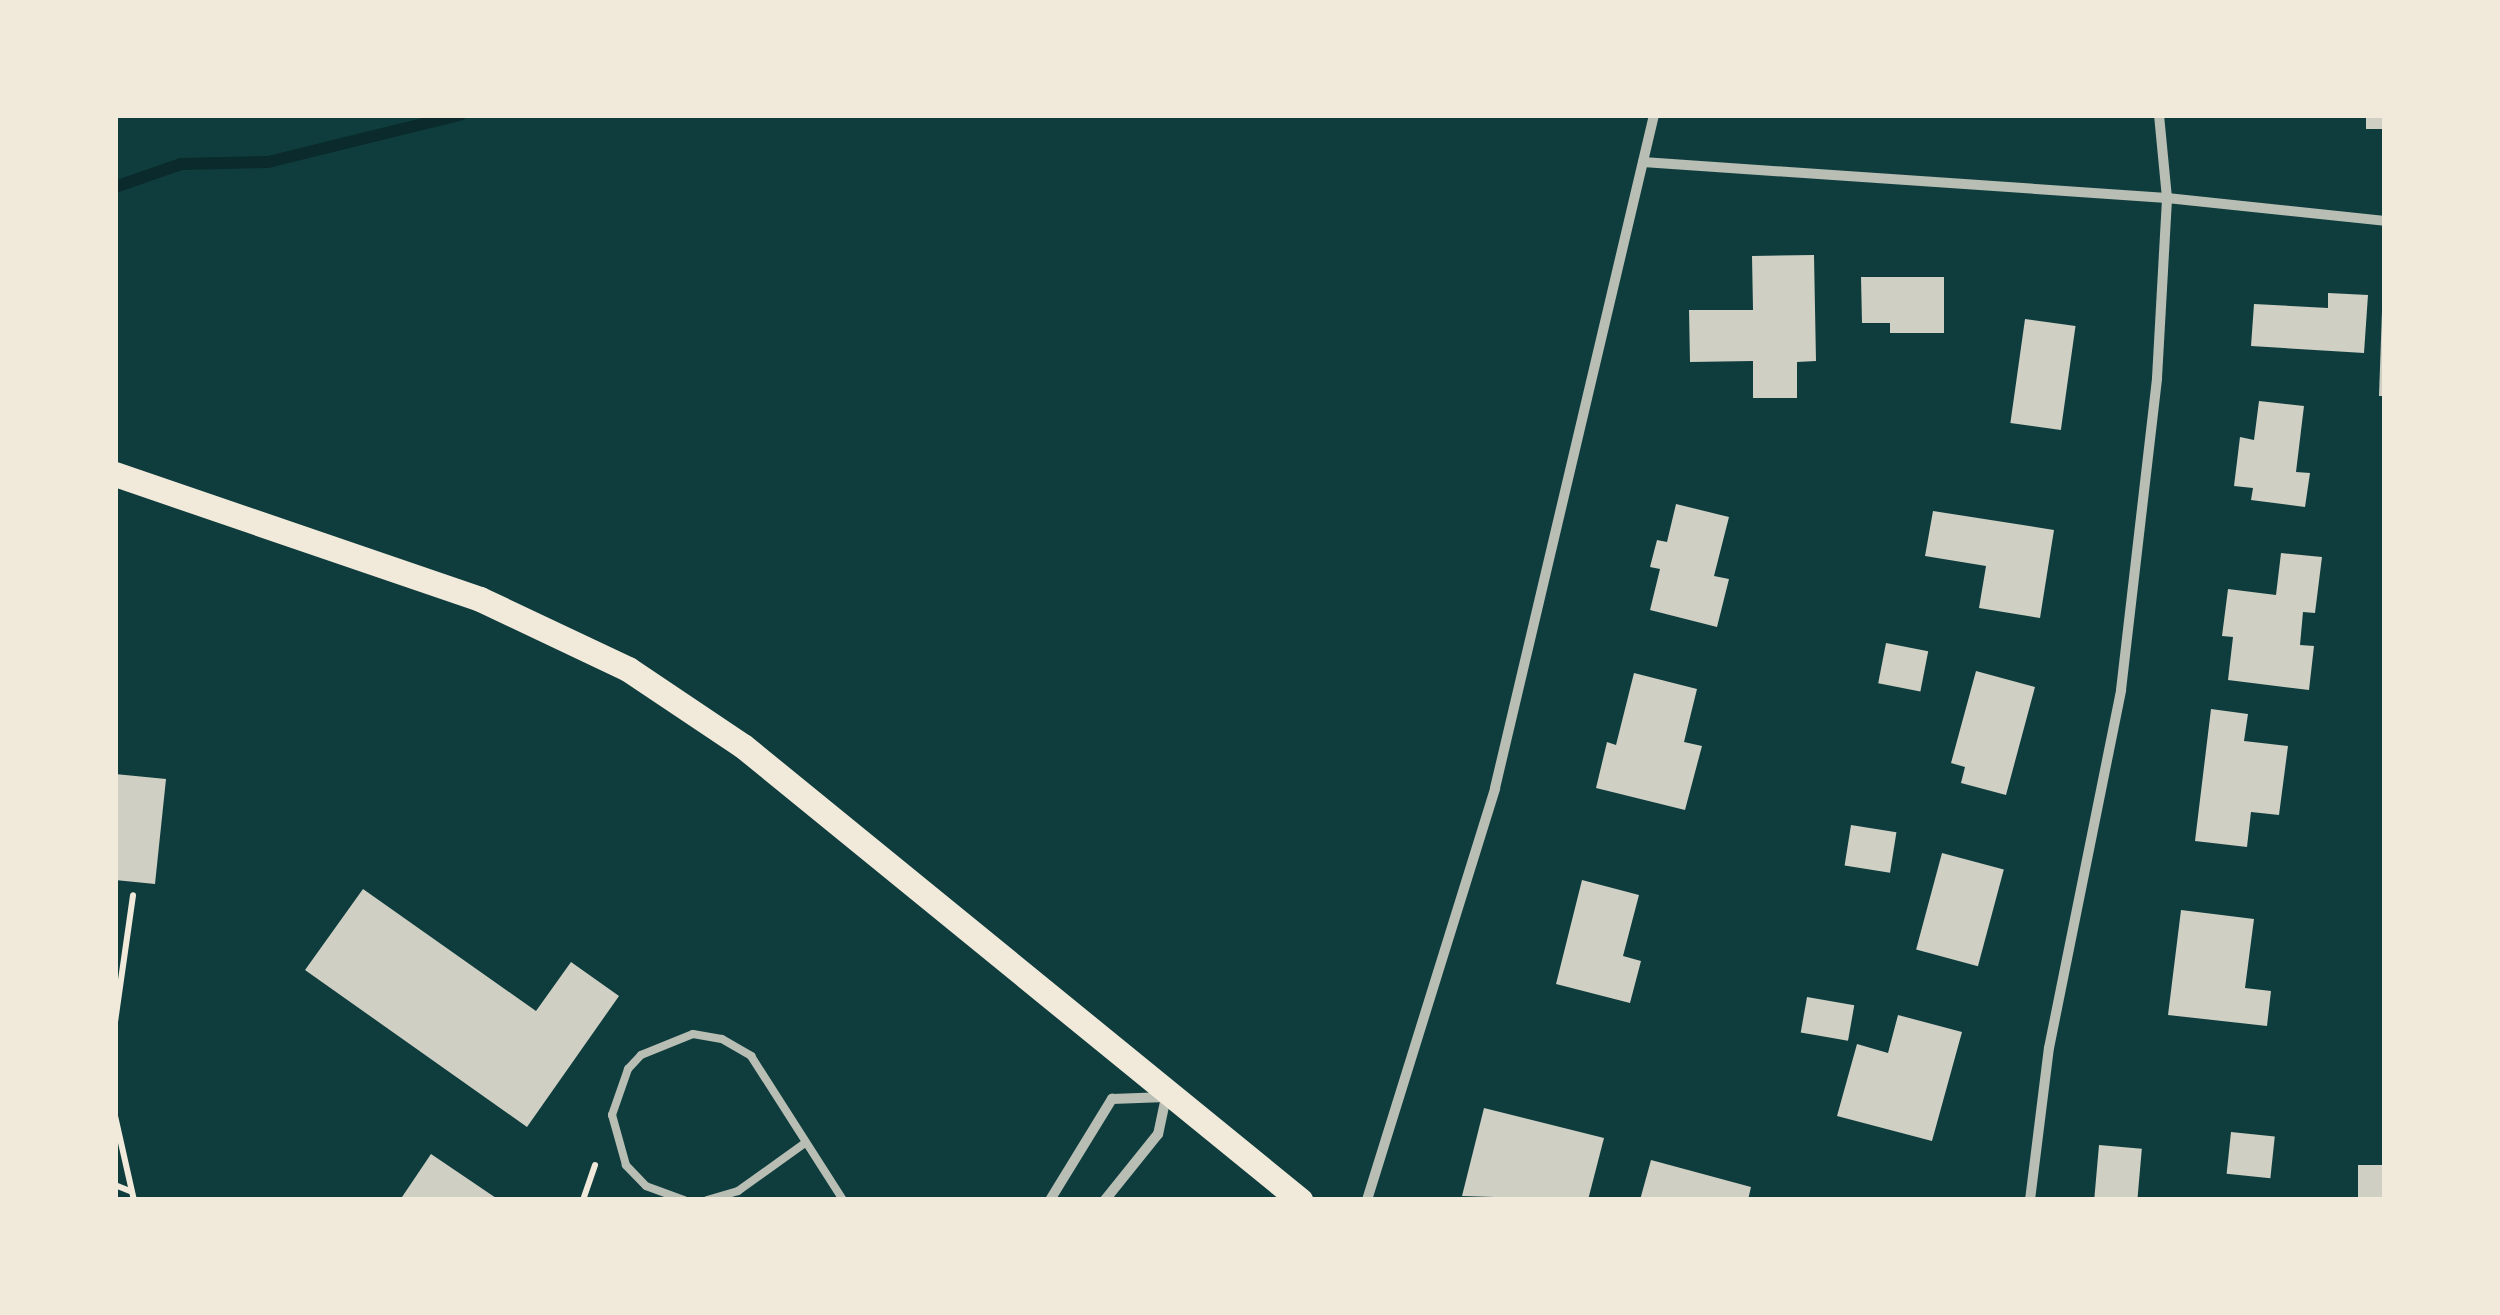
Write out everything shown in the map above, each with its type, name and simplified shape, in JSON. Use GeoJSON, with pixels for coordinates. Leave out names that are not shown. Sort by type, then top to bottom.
{"type":"FeatureCollection","features":[{"type":"Feature","properties":{"kind":"main road"},"geometry":{"type":"LineString","coordinates":[[115,474],[480,600],[628,669],[743,746],[1166,1097],[1300,1200]]}},
{"type":"Feature","properties":{"kind":"street"},"geometry":{"type":"LineString","coordinates":[[1367,1200],[1495,788],[1654,115]]}},
{"type":"Feature","properties":{"kind":"street"},"geometry":{"type":"LineString","coordinates":[[2030,1200],[2049,1048],[2120,690],[2157,378],[2167,198],[2158,115]]}},
{"type":"Feature","properties":{"kind":"street"},"geometry":{"type":"LineString","coordinates":[[1644,162],[2167,198],[2385,221]]}},
{"type":"Feature","properties":{"kind":"street"},"geometry":{"type":"LineString","coordinates":[[1050,1200],[1112,1099],[1166,1097],[1158,1134],[1105,1200]]}},
{"type":"Feature","properties":{"kind":"lane"},"geometry":{"type":"LineString","coordinates":[[684,1200],[646,1186],[626,1165],[612,1115],[628,1069],[666,1040],[694,1034],[722,1039],[751,1056],[843,1200]]}},
{"type":"Feature","properties":{"kind":"lane"},"geometry":{"type":"LineString","coordinates":[[707,1200],[738,1190],[804,1143]]}},
{"type":"Feature","properties":{"kind":"path"},"geometry":{"type":"LineString","coordinates":[[115,1022],[133,895]]}},
{"type":"Feature","properties":{"kind":"path"},"geometry":{"type":"LineString","coordinates":[[115,1116],[134,1200]]}},
{"type":"Feature","properties":{"kind":"path"},"geometry":{"type":"LineString","coordinates":[[584,1200],[596,1165]]}},
{"type":"Feature","properties":{"kind":"path"},"geometry":{"type":"LineString","coordinates":[[115,1185],[131,1191]]}},
{"type":"Feature","properties":{"kind":"building"},"geometry":{"type":"Polygon","coordinates":[[[2366,115],[2385,115],[2385,129],[2366,129],[2366,115]]]}},
{"type":"Feature","properties":{"kind":"building"},"geometry":{"type":"Polygon","coordinates":[[[1814,255],[1816,361],[1797,362],[1797,398],[1753,398],[1753,361],[1690,362],[1689,310],[1753,310],[1752,256],[1814,255]]]}},
{"type":"Feature","properties":{"kind":"building"},"geometry":{"type":"Polygon","coordinates":[[[1861,277],[1944,277],[1944,333],[1890,333],[1890,323],[1862,323],[1861,277]]]}},
{"type":"Feature","properties":{"kind":"building"},"geometry":{"type":"Polygon","coordinates":[[[2328,293],[2368,295],[2364,353],[2251,346],[2254,304],[2328,308],[2328,293]]]}},
{"type":"Feature","properties":{"kind":"building"},"geometry":{"type":"Polygon","coordinates":[[[2382,311],[2385,396],[2379,396],[2382,311]]]}},
{"type":"Feature","properties":{"kind":"building"},"geometry":{"type":"Polygon","coordinates":[[[2025,319],[2076,326],[2061,430],[2010,423],[2025,319]]]}},
{"type":"Feature","properties":{"kind":"building"},"geometry":{"type":"Polygon","coordinates":[[[2259,401],[2304,406],[2296,472],[2310,473],[2305,507],[2251,500],[2253,488],[2234,486],[2240,437],[2254,440],[2259,401]]]}},
{"type":"Feature","properties":{"kind":"building"},"geometry":{"type":"Polygon","coordinates":[[[1676,504],[1729,517],[1714,576],[1729,579],[1717,627],[1650,610],[1660,569],[1650,567],[1657,540],[1667,542],[1676,504]]]}},
{"type":"Feature","properties":{"kind":"building"},"geometry":{"type":"Polygon","coordinates":[[[1933,511],[2054,530],[2040,618],[1979,608],[1986,566],[1925,556],[1933,511]]]}},
{"type":"Feature","properties":{"kind":"building"},"geometry":{"type":"Polygon","coordinates":[[[2281,553],[2322,557],[2315,613],[2303,612],[2300,645],[2314,646],[2309,690],[2228,680],[2233,637],[2222,636],[2228,589],[2276,595],[2281,553]]]}},
{"type":"Feature","properties":{"kind":"building"},"geometry":{"type":"Polygon","coordinates":[[[1886,643],[1928,651],[1920,691],[1878,683],[1886,643]]]}},
{"type":"Feature","properties":{"kind":"building"},"geometry":{"type":"Polygon","coordinates":[[[1976,671],[2035,687],[2006,795],[1961,783],[1965,767],[1951,763],[1976,671]]]}},
{"type":"Feature","properties":{"kind":"building"},"geometry":{"type":"Polygon","coordinates":[[[1634,673],[1697,689],[1684,742],[1702,746],[1685,810],[1596,788],[1607,742],[1616,745],[1634,673]]]}},
{"type":"Feature","properties":{"kind":"building"},"geometry":{"type":"Polygon","coordinates":[[[2211,709],[2248,714],[2244,741],[2288,746],[2279,815],[2251,812],[2247,847],[2195,841],[2211,709]]]}},
{"type":"Feature","properties":{"kind":"building"},"geometry":{"type":"Polygon","coordinates":[[[115,774],[166,779],[155,884],[115,880],[115,774]]]}},
{"type":"Feature","properties":{"kind":"building"},"geometry":{"type":"Polygon","coordinates":[[[1851,825],[1896,832],[1890,873],[1845,865],[1851,825]]]}},
{"type":"Feature","properties":{"kind":"building"},"geometry":{"type":"Polygon","coordinates":[[[1942,853],[2004,870],[1978,966],[1916,950],[1942,853]]]}},
{"type":"Feature","properties":{"kind":"building"},"geometry":{"type":"Polygon","coordinates":[[[1582,880],[1639,895],[1623,956],[1641,961],[1630,1003],[1556,984],[1582,880]]]}},
{"type":"Feature","properties":{"kind":"building"},"geometry":{"type":"Polygon","coordinates":[[[363,889],[536,1011],[571,962],[619,996],[527,1127],[305,970],[363,889]]]}},
{"type":"Feature","properties":{"kind":"building"},"geometry":{"type":"Polygon","coordinates":[[[2181,910],[2254,919],[2245,988],[2271,991],[2267,1026],[2168,1015],[2181,910]]]}},
{"type":"Feature","properties":{"kind":"building"},"geometry":{"type":"Polygon","coordinates":[[[1807,997],[1854,1005],[1848,1041],[1801,1032],[1807,997]]]}},
{"type":"Feature","properties":{"kind":"building"},"geometry":{"type":"Polygon","coordinates":[[[1898,1015],[1962,1032],[1932,1141],[1837,1116],[1857,1044],[1888,1053],[1898,1015]]]}},
{"type":"Feature","properties":{"kind":"building"},"geometry":{"type":"Polygon","coordinates":[[[1484,1108],[1604,1138],[1588,1200],[1462,1196],[1484,1108]]]}},
{"type":"Feature","properties":{"kind":"building"},"geometry":{"type":"Polygon","coordinates":[[[2231,1132],[2275,1137],[2270,1178],[2227,1174],[2231,1132]]]}},
{"type":"Feature","properties":{"kind":"building"},"geometry":{"type":"Polygon","coordinates":[[[2099,1145],[2142,1149],[2137,1200],[2094,1200],[2099,1145]]]}},
{"type":"Feature","properties":{"kind":"building"},"geometry":{"type":"Polygon","coordinates":[[[431,1154],[499,1200],[400,1200],[431,1154]]]}},
{"type":"Feature","properties":{"kind":"building"},"geometry":{"type":"Polygon","coordinates":[[[1651,1160],[1751,1187],[1748,1200],[1640,1200],[1651,1160]]]}},
{"type":"Feature","properties":{"kind":"building"},"geometry":{"type":"Polygon","coordinates":[[[2358,1165],[2385,1165],[2385,1200],[2358,1200],[2358,1165]]]}},
{"type":"Feature","properties":{"kind":"waterway"},"geometry":{"type":"LineString","coordinates":[[115,187],[181,164],[268,162],[460,115]]}}]}
